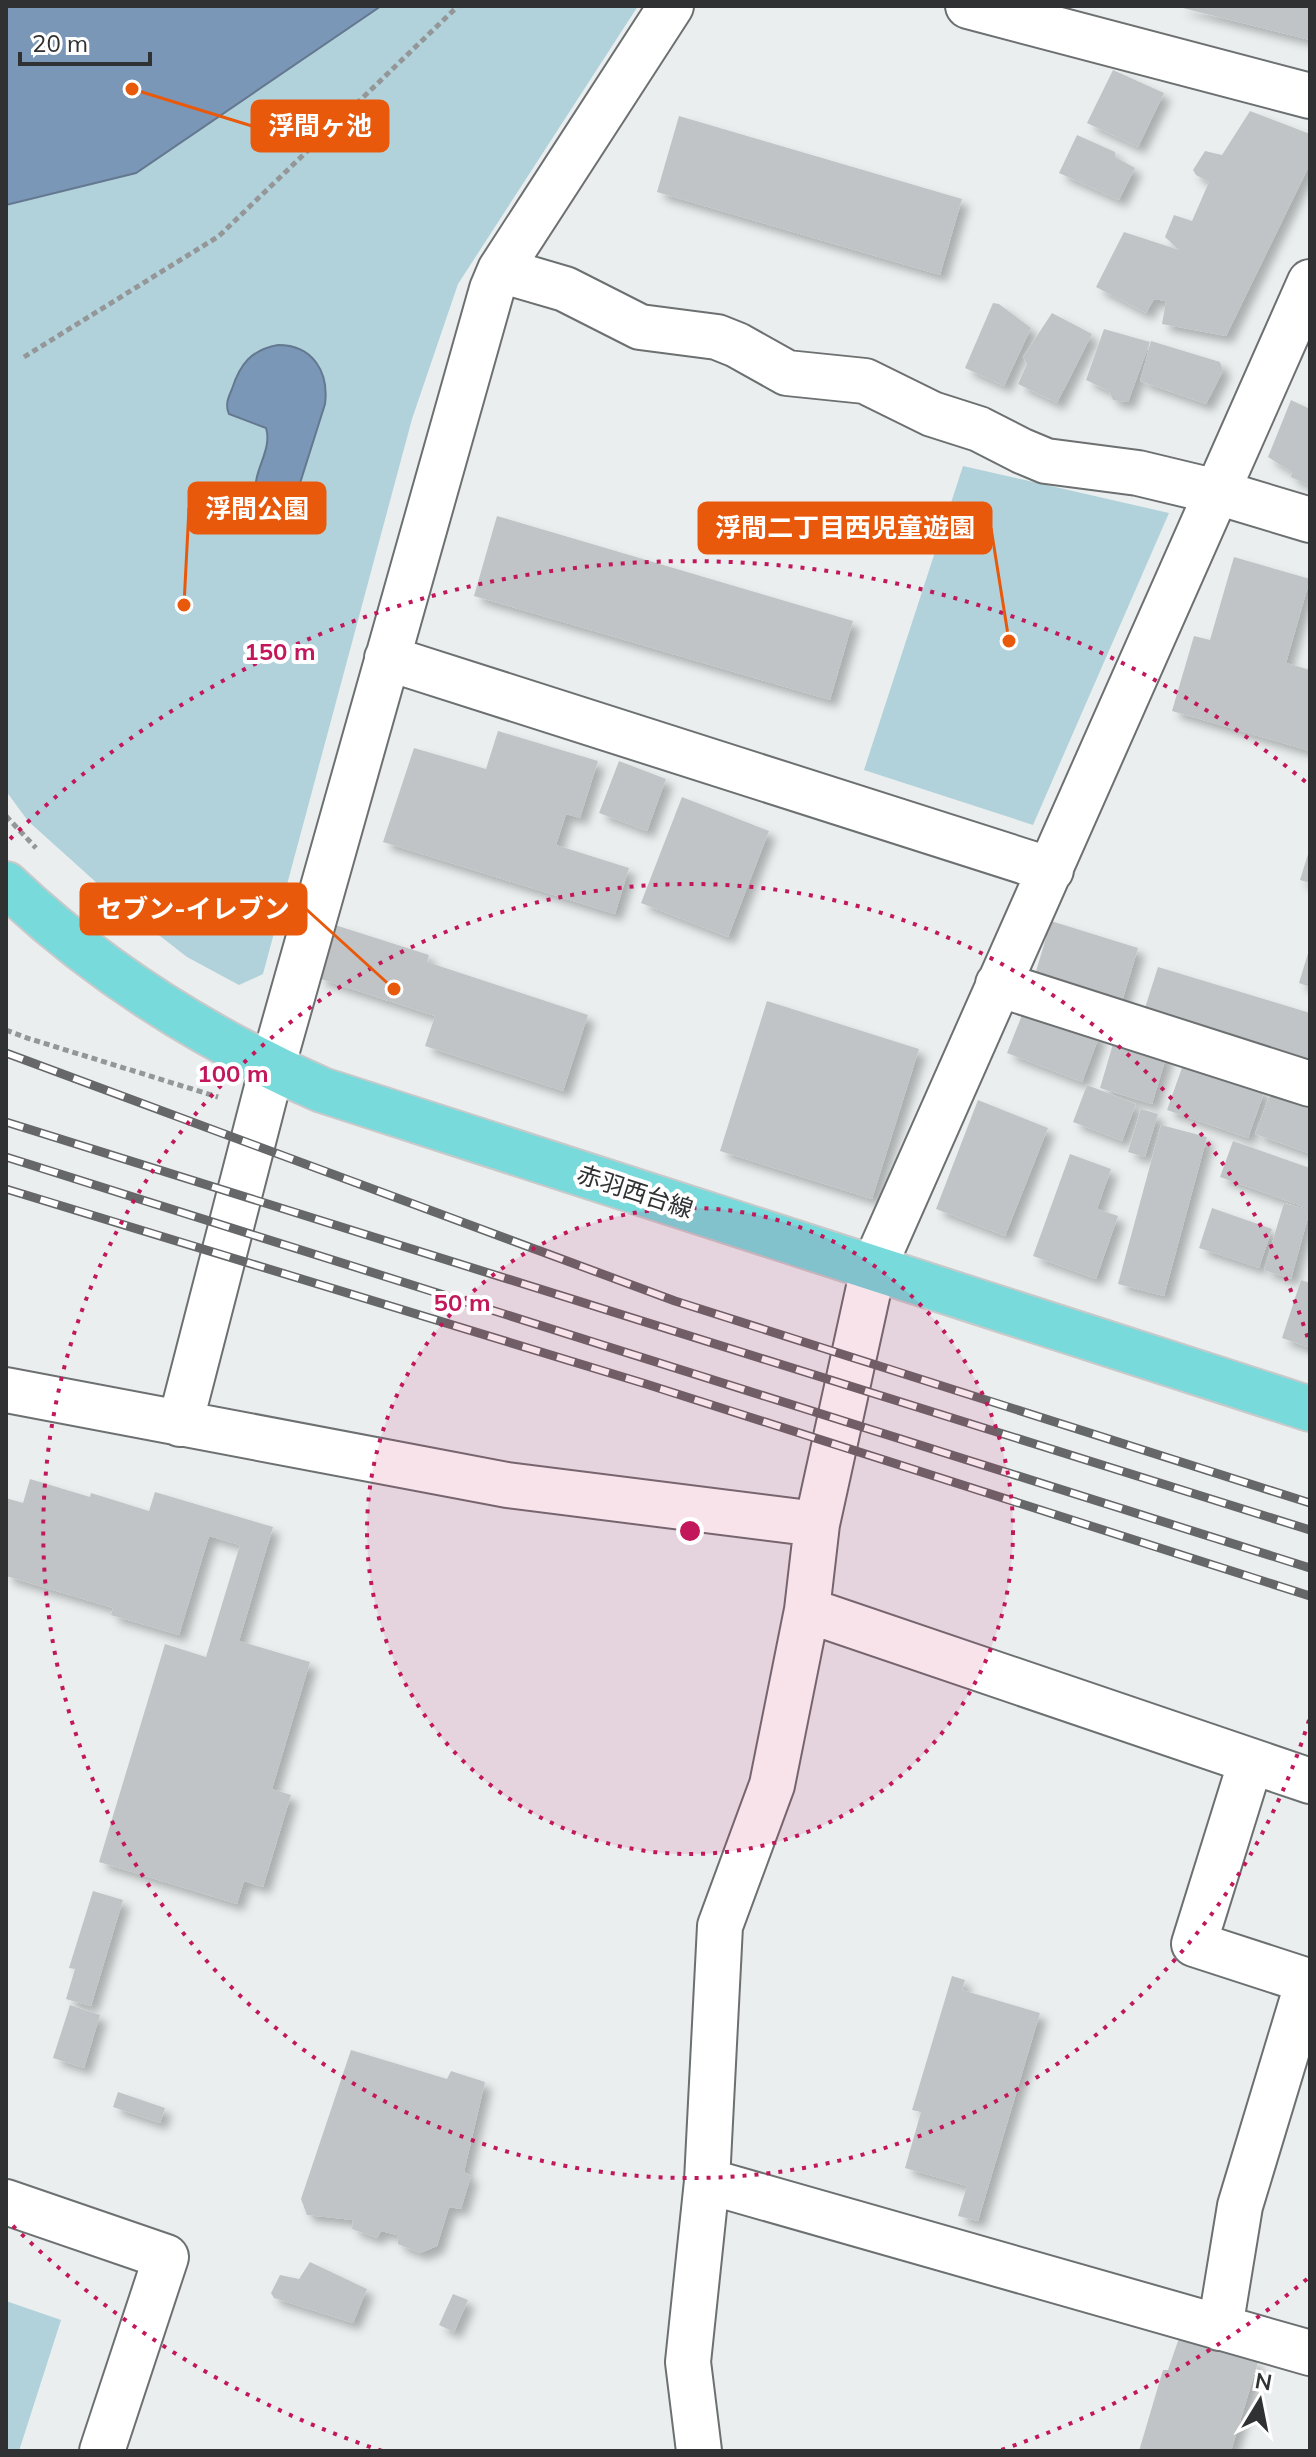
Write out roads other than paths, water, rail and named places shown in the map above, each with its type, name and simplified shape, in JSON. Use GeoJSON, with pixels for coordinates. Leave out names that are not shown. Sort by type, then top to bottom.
{"type":"FeatureCollection","features":[{"type":"Feature","properties":{"kind":"main road","name":"赤羽西台線"},"geometry":{"type":"LineString","coordinates":[[6,884],[93,959],[157,1003],[272,1068],[334,1094],[1310,1409]]}},
{"type":"Feature","properties":{"kind":"street"},"geometry":{"type":"LineString","coordinates":[[180,1424],[272,1068],[492,289],[500,270],[671,6]]}},
{"type":"Feature","properties":{"kind":"street"},"geometry":{"type":"LineString","coordinates":[[968,6],[1310,96]]}},
{"type":"Feature","properties":{"kind":"street"},"geometry":{"type":"LineString","coordinates":[[500,270],[565,289],[640,327],[717,337],[787,373],[865,381],[932,414],[979,429],[1046,461],[1138,473],[1217,492],[1310,520]]}},
{"type":"Feature","properties":{"kind":"street"},"geometry":{"type":"LineString","coordinates":[[699,2451],[688,2362],[707,2181],[720,1926],[772,1785],[807,1610],[817,1524],[873,1269],[1310,282]]}},
{"type":"Feature","properties":{"kind":"street"},"geometry":{"type":"LineString","coordinates":[[387,658],[1051,870]]}},
{"type":"Feature","properties":{"kind":"street"},"geometry":{"type":"LineString","coordinates":[[998,984],[1310,1084]]}},
{"type":"Feature","properties":{"kind":"street"},"geometry":{"type":"LineString","coordinates":[[6,1390],[507,1485],[817,1524]]}},
{"type":"Feature","properties":{"kind":"street"},"geometry":{"type":"LineString","coordinates":[[807,1610],[1310,1781]]}},
{"type":"Feature","properties":{"kind":"street"},"geometry":{"type":"LineString","coordinates":[[1220,2328],[1240,2206],[1308,1981],[1194,1944],[1251,1761]]}},
{"type":"Feature","properties":{"kind":"street"},"geometry":{"type":"LineString","coordinates":[[707,2181],[1310,2353]]}},
{"type":"Feature","properties":{"kind":"street"},"geometry":{"type":"LineString","coordinates":[[6,2202],[166,2257],[102,2451]]}},
{"type":"Feature","properties":{"kind":"water"},"geometry":{"type":"Polygon","coordinates":[[[6,6],[381,6],[136,173],[6,205],[6,6]]]}},
{"type":"Feature","properties":{"kind":"water"},"geometry":{"type":"Polygon","coordinates":[[[278,345],[290,346],[309,355],[321,371],[326,392],[295,499],[287,504],[270,502],[256,493],[257,477],[267,444],[266,428],[229,414],[227,405],[239,372],[248,360],[261,350],[278,345]]]}},
{"type":"Feature","properties":{"kind":"railway"},"geometry":{"type":"LineString","coordinates":[[6,1053],[675,1301],[1310,1503]]}},
{"type":"Feature","properties":{"kind":"railway"},"geometry":{"type":"LineString","coordinates":[[6,1122],[1310,1530]]}},
{"type":"Feature","properties":{"kind":"railway"},"geometry":{"type":"LineString","coordinates":[[6,1157],[1310,1568]]}},
{"type":"Feature","properties":{"kind":"railway"},"geometry":{"type":"LineString","coordinates":[[6,1189],[646,1384],[1310,1596]]}},
{"type":"Feature","properties":{"kind":"place","name":"浮間ヶ池"},"geometry":{"type":"Point","coordinates":[132,89]}},
{"type":"Feature","properties":{"kind":"place","name":"浮間公園"},"geometry":{"type":"Point","coordinates":[184,605]}},
{"type":"Feature","properties":{"kind":"place","name":"浮間二丁目西児童遊園"},"geometry":{"type":"Point","coordinates":[1009,641]}},
{"type":"Feature","properties":{"kind":"place","name":"セブン-イレブン"},"geometry":{"type":"Point","coordinates":[394,989]}}]}
